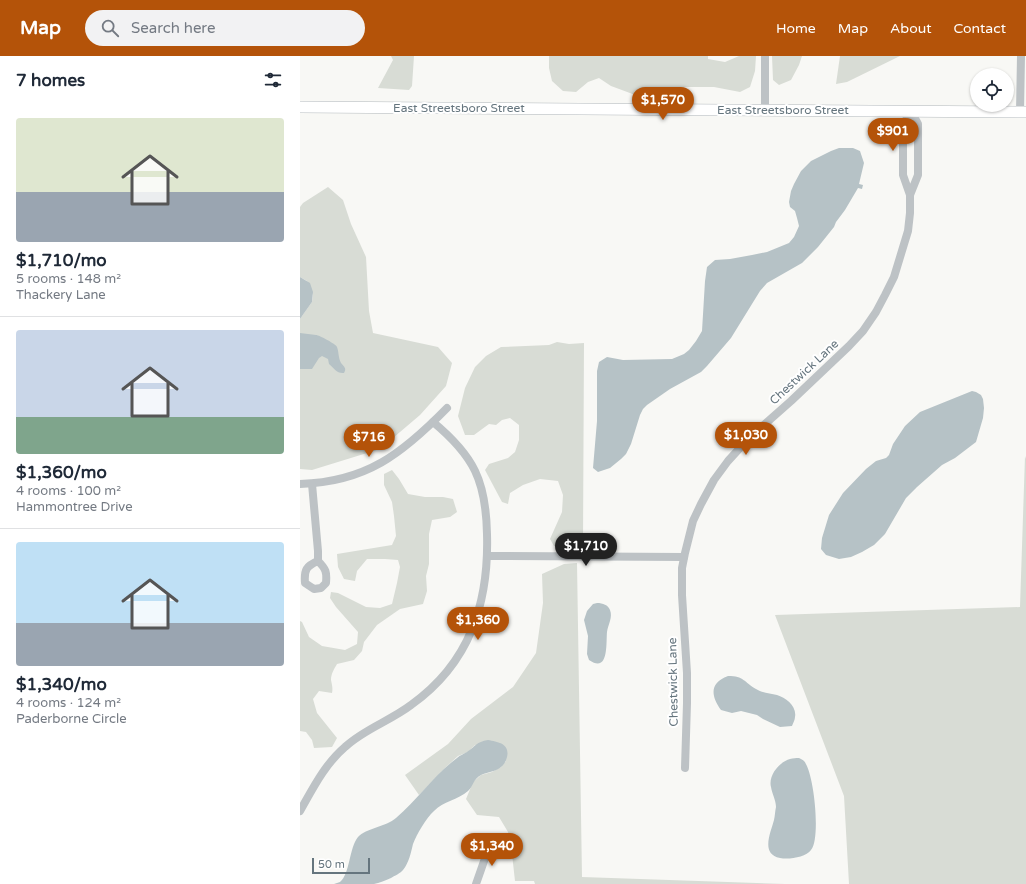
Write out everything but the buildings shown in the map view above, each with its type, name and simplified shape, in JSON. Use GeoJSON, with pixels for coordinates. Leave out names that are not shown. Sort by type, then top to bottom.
{"type":"FeatureCollection","features":[{"type":"Feature","properties":{"kind":"main road","name":"East Streetsboro Street"},"geometry":{"type":"LineString","coordinates":[[300,107],[1023,112]]}},
{"type":"Feature","properties":{"kind":"street"},"geometry":{"type":"LineString","coordinates":[[765,56],[765,110]]}},
{"type":"Feature","properties":{"kind":"street"},"geometry":{"type":"LineString","coordinates":[[1021,56],[1023,112]]}},
{"type":"Feature","properties":{"kind":"street","name":"Chestwick Lane"},"geometry":{"type":"LineString","coordinates":[[910,195],[918,176],[918,124],[911,111]]}},
{"type":"Feature","properties":{"kind":"street","name":"Chestwick Lane"},"geometry":{"type":"LineString","coordinates":[[685,768],[687,673],[682,595],[682,568],[693,521],[714,480],[728,460],[749,438],[850,346],[863,331],[876,312],[894,277],[908,231],[910,195],[903,176],[903,125],[911,111]]}},
{"type":"Feature","properties":{"kind":"street"},"geometry":{"type":"LineString","coordinates":[[300,484],[312,484],[338,480],[379,464],[398,453],[433,422],[446,408]]}},
{"type":"Feature","properties":{"kind":"street"},"geometry":{"type":"LineString","coordinates":[[301,807],[327,766],[345,747],[360,735],[411,706],[439,681],[461,652],[470,636],[476,620],[485,587],[488,556],[485,499],[476,471],[469,459],[458,445],[433,422]]}},
{"type":"Feature","properties":{"kind":"street"},"geometry":{"type":"LineString","coordinates":[[312,484],[318,561]]}},
{"type":"Feature","properties":{"kind":"street"},"geometry":{"type":"LineString","coordinates":[[488,556],[684,556]]}},
{"type":"Feature","properties":{"kind":"street"},"geometry":{"type":"LineString","coordinates":[[476,884],[490,844]]}},
{"type":"Feature","properties":{"kind":"shaded area"},"geometry":{"type":"Polygon","coordinates":[[[391,56],[414,56],[412,86],[409,90],[378,88],[393,60],[391,56]]]}},
{"type":"Feature","properties":{"kind":"shaded area"},"geometry":{"type":"Polygon","coordinates":[[[549,56],[708,56],[708,59],[725,62],[739,56],[756,56],[755,71],[750,87],[740,92],[714,87],[656,87],[638,96],[611,86],[599,78],[588,82],[576,92],[563,91],[552,81],[549,68],[549,56]]]}},
{"type":"Feature","properties":{"kind":"shaded area"},"geometry":{"type":"Polygon","coordinates":[[[772,56],[802,56],[791,80],[779,85],[773,80],[772,56]]]}},
{"type":"Feature","properties":{"kind":"shaded area"},"geometry":{"type":"Polygon","coordinates":[[[840,56],[900,56],[847,82],[836,84],[840,56]]]}},
{"type":"Feature","properties":{"kind":"shaded area"},"geometry":{"type":"Polygon","coordinates":[[[839,148],[853,148],[860,151],[864,163],[859,184],[863,185],[862,189],[858,188],[834,227],[818,247],[802,263],[767,283],[760,291],[731,338],[701,372],[670,389],[643,409],[626,454],[610,468],[598,472],[593,468],[597,421],[597,371],[599,362],[607,357],[623,360],[672,359],[689,350],[702,331],[707,267],[715,260],[730,259],[767,252],[789,243],[794,237],[799,226],[795,211],[790,207],[789,202],[794,184],[801,171],[811,161],[839,148]]]}},
{"type":"Feature","properties":{"kind":"shaded area"},"geometry":{"type":"Polygon","coordinates":[[[328,187],[343,200],[351,224],[366,257],[369,311],[373,333],[438,347],[452,363],[446,386],[420,415],[380,449],[312,470],[300,469],[300,319],[312,302],[313,295],[307,281],[300,277],[300,207],[303,203],[328,187]]]}},
{"type":"Feature","properties":{"kind":"shaded area"},"geometry":{"type":"Polygon","coordinates":[[[300,277],[310,283],[313,292],[312,302],[300,319],[300,277]]]}},
{"type":"Feature","properties":{"kind":"shaded area"},"geometry":{"type":"Polygon","coordinates":[[[300,333],[318,335],[336,346],[340,361],[345,369],[344,373],[339,373],[329,364],[328,359],[322,356],[312,369],[300,369],[300,333]]]}},
{"type":"Feature","properties":{"kind":"shaded area"},"geometry":{"type":"Polygon","coordinates":[[[557,342],[569,344],[584,343],[583,542],[567,547],[554,546],[550,539],[562,512],[563,495],[558,481],[540,479],[523,485],[510,493],[508,504],[502,502],[485,470],[489,464],[508,458],[515,452],[519,440],[519,425],[510,418],[502,420],[496,425],[489,424],[474,435],[465,435],[458,416],[465,388],[475,367],[486,356],[501,347],[549,345],[557,342]]]}},
{"type":"Feature","properties":{"kind":"shaded area"},"geometry":{"type":"Polygon","coordinates":[[[972,391],[981,395],[984,408],[983,418],[976,442],[955,458],[942,465],[906,498],[885,534],[874,545],[851,557],[839,559],[826,555],[821,549],[822,538],[829,515],[843,493],[866,469],[876,461],[886,458],[889,455],[893,444],[905,426],[920,412],[972,391]]]}},
{"type":"Feature","properties":{"kind":"shaded area"},"geometry":{"type":"Polygon","coordinates":[[[1025,456],[1026,884],[849,884],[844,796],[775,615],[1020,607],[1025,456]]]}},
{"type":"Feature","properties":{"kind":"shaded area"},"geometry":{"type":"Polygon","coordinates":[[[392,470],[408,494],[453,499],[457,512],[450,517],[432,520],[429,534],[429,564],[426,576],[427,591],[423,604],[400,609],[377,625],[364,642],[362,651],[354,660],[337,664],[331,678],[332,693],[319,691],[313,699],[317,713],[337,738],[332,747],[314,748],[312,740],[306,732],[300,731],[300,621],[302,622],[309,637],[322,646],[345,650],[357,644],[358,632],[336,607],[330,598],[331,592],[338,593],[366,607],[380,608],[392,604],[400,567],[398,560],[367,559],[357,571],[355,581],[344,579],[338,567],[337,554],[392,545],[396,536],[394,516],[392,502],[384,485],[384,474],[392,470]]]}},
{"type":"Feature","properties":{"kind":"shaded area"},"geometry":{"type":"Polygon","coordinates":[[[577,563],[582,877],[785,884],[535,884],[534,881],[515,881],[508,832],[499,817],[477,815],[466,799],[473,782],[481,775],[492,772],[501,767],[506,761],[475,745],[468,752],[458,756],[419,795],[405,775],[448,744],[471,719],[513,687],[536,653],[543,603],[542,574],[564,564],[577,563]]]}},
{"type":"Feature","properties":{"kind":"shaded area"},"geometry":{"type":"Polygon","coordinates":[[[597,603],[607,606],[611,613],[607,632],[605,655],[600,663],[595,663],[589,660],[587,654],[588,636],[584,620],[587,611],[593,604],[597,603]]]}},
{"type":"Feature","properties":{"kind":"shaded area"},"geometry":{"type":"Polygon","coordinates":[[[728,676],[741,678],[758,690],[777,695],[787,700],[793,706],[795,713],[795,719],[792,726],[780,727],[757,715],[741,711],[732,713],[721,710],[715,700],[714,690],[717,682],[728,676]]]}},
{"type":"Feature","properties":{"kind":"shaded area"},"geometry":{"type":"Polygon","coordinates":[[[488,740],[503,744],[507,749],[507,758],[504,764],[496,770],[478,777],[468,791],[460,797],[442,805],[431,814],[417,836],[408,861],[402,871],[391,878],[374,884],[334,884],[340,882],[346,873],[355,842],[358,837],[392,821],[412,803],[433,779],[458,757],[478,743],[488,740]]]}},
{"type":"Feature","properties":{"kind":"shaded area"},"geometry":{"type":"Polygon","coordinates":[[[793,758],[799,758],[804,761],[811,778],[815,806],[816,833],[814,843],[809,852],[801,856],[784,859],[774,856],[770,852],[768,842],[776,807],[771,787],[771,778],[775,770],[782,763],[793,758]]]}}]}
